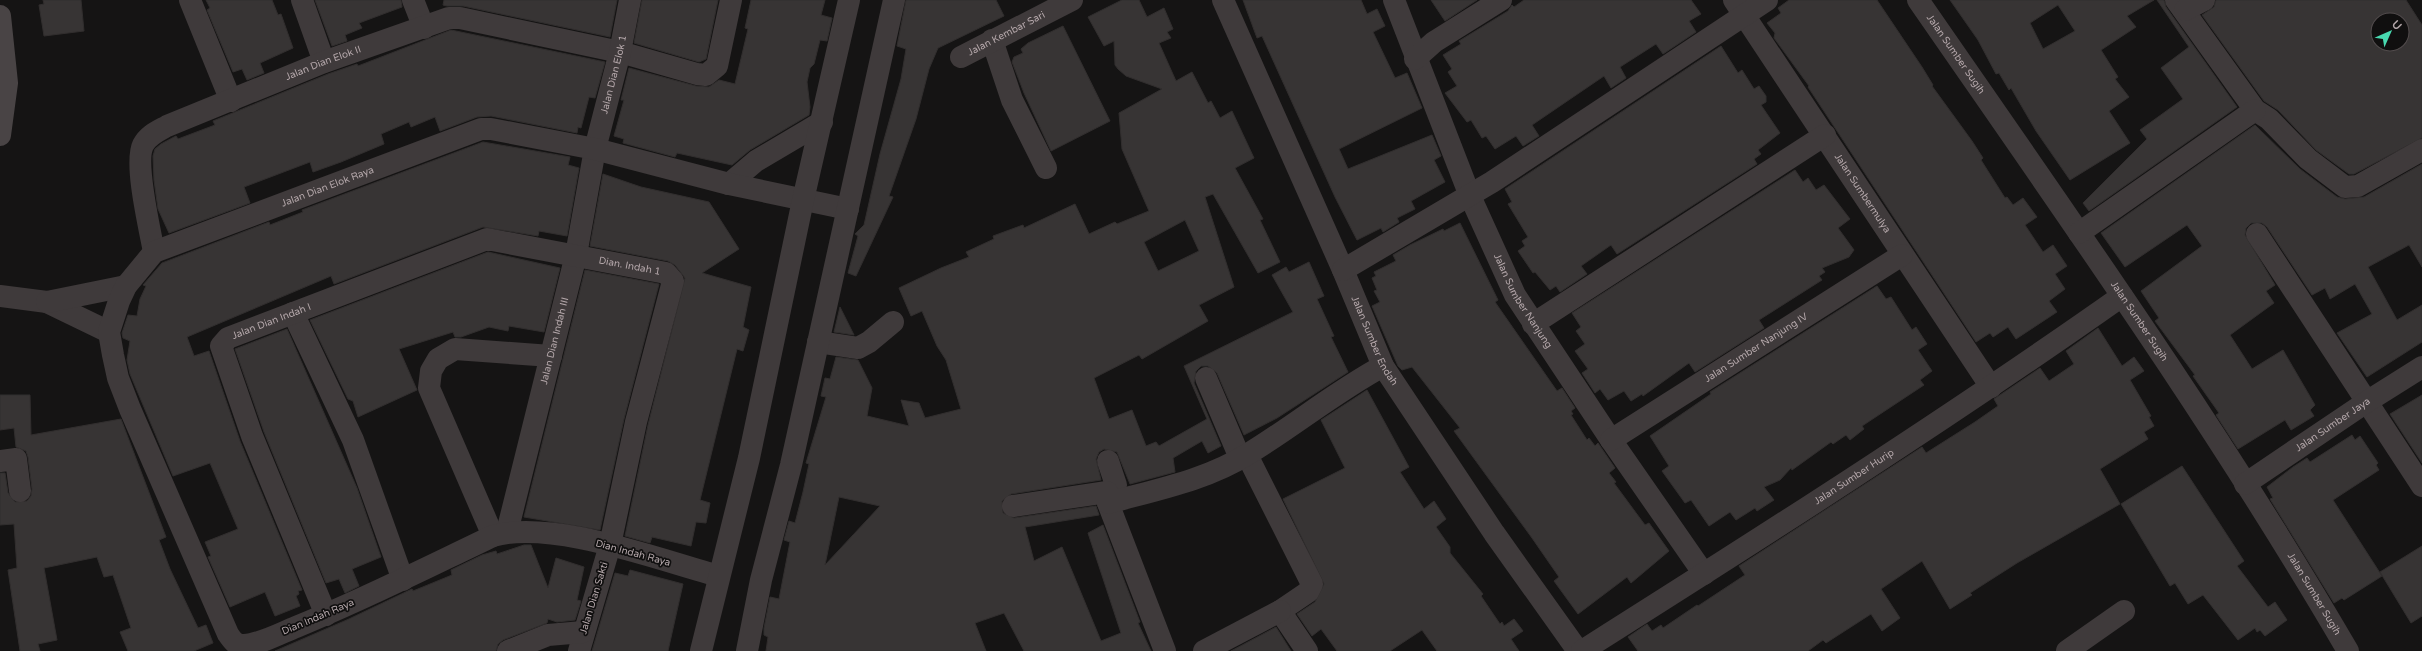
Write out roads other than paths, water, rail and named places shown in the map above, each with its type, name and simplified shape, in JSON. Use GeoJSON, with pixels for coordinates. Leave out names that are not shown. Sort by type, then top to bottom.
{"type":"FeatureCollection","features":[{"type":"Feature","properties":{"kind":"main road"},"geometry":{"type":"LineString","coordinates":[[0,16],[7,83],[0,135]]}},
{"type":"Feature","properties":{"kind":"street"},"geometry":{"type":"LineString","coordinates":[[190,0],[231,101]]}},
{"type":"Feature","properties":{"kind":"street"},"geometry":{"type":"LineString","coordinates":[[302,0],[324,62]]}},
{"type":"Feature","properties":{"kind":"street"},"geometry":{"type":"LineString","coordinates":[[413,0],[424,28]]}},
{"type":"Feature","properties":{"kind":"street","name":"Jalan Dian Elok 1"},"geometry":{"type":"LineString","coordinates":[[595,149],[620,52],[630,0]]}},
{"type":"Feature","properties":{"kind":"street","name":"Jalan Dian Elok II"},"geometry":{"type":"LineString","coordinates":[[154,252],[140,155],[143,144],[155,132],[324,62],[390,38],[424,28],[445,19],[460,18],[620,52],[697,74],[709,73],[717,66],[731,0]]}},
{"type":"Feature","properties":{"kind":"street"},"geometry":{"type":"LineString","coordinates":[[701,651],[749,458],[803,200],[849,0]]}},
{"type":"Feature","properties":{"kind":"street"},"geometry":{"type":"LineString","coordinates":[[747,651],[761,580],[791,465],[894,0]]}},
{"type":"Feature","properties":{"kind":"street","name":"Jalan Kembar Sari"},"geometry":{"type":"LineString","coordinates":[[961,56],[1072,0]]}},
{"type":"Feature","properties":{"kind":"street","name":"Jalan Sumber Endah"},"geometry":{"type":"LineString","coordinates":[[1223,0],[1343,270],[1383,366],[1494,533],[1578,651]]}},
{"type":"Feature","properties":{"kind":"street","name":"Jalan Sumber Nanjung"},"geometry":{"type":"LineString","coordinates":[[1394,0],[1415,59],[1451,143],[1470,196],[1515,295],[1611,440],[1704,574]]}},
{"type":"Feature","properties":{"kind":"street"},"geometry":{"type":"LineString","coordinates":[[1415,59],[1434,42],[1501,0]]}},
{"type":"Feature","properties":{"kind":"street"},"geometry":{"type":"LineString","coordinates":[[1343,270],[1470,196],[1739,8],[1767,0]]}},
{"type":"Feature","properties":{"kind":"street","name":"Jalan Sumber Sugih"},"geometry":{"type":"LineString","coordinates":[[1918,0],[2122,296],[2245,484],[2348,651]]}},
{"type":"Feature","properties":{"kind":"street"},"geometry":{"type":"LineString","coordinates":[[2204,0],[2180,5],[2255,110],[2269,120],[2308,159],[2348,188],[2358,186],[2422,150]]}},
{"type":"Feature","properties":{"kind":"street","name":"Jalan Sumbermulya"},"geometry":{"type":"LineString","coordinates":[[1739,8],[1825,135],[1902,255],[1991,387]]}},
{"type":"Feature","properties":{"kind":"street"},"geometry":{"type":"LineString","coordinates":[[992,40],[1012,100],[1046,168]]}},
{"type":"Feature","properties":{"kind":"street"},"geometry":{"type":"LineString","coordinates":[[2079,233],[2255,110]]}},
{"type":"Feature","properties":{"kind":"street"},"geometry":{"type":"LineString","coordinates":[[729,184],[756,161],[822,122]]}},
{"type":"Feature","properties":{"kind":"street","name":"Jalan Dian Elok Raya"},"geometry":{"type":"LineString","coordinates":[[109,332],[126,286],[154,252],[471,131],[491,129],[595,149],[729,184],[848,209]]}},
{"type":"Feature","properties":{"kind":"street"},"geometry":{"type":"LineString","coordinates":[[1533,324],[1825,135]]}},
{"type":"Feature","properties":{"kind":"street","name":"Jalan Dian Indah III"},"geometry":{"type":"LineString","coordinates":[[500,534],[551,356],[576,255],[595,149]]}},
{"type":"Feature","properties":{"kind":"street"},"geometry":{"type":"LineString","coordinates":[[2257,234],[2368,401],[2422,486]]}},
{"type":"Feature","properties":{"kind":"street","name":"Jalan Dian Indah I"},"geometry":{"type":"LineString","coordinates":[[326,615],[252,436],[220,349],[228,338],[481,239],[576,255]]}},
{"type":"Feature","properties":{"kind":"street","name":"Dian. Indah 1"},"geometry":{"type":"LineString","coordinates":[[576,255],[666,273],[671,277],[672,288]]}},
{"type":"Feature","properties":{"kind":"street","name":"Jalan Sumber Nanjung IV"},"geometry":{"type":"LineString","coordinates":[[1611,440],[1902,255]]}},
{"type":"Feature","properties":{"kind":"street"},"geometry":{"type":"LineString","coordinates":[[47,302],[126,286]]}},
{"type":"Feature","properties":{"kind":"street","name":"Jalan Dian Sakti"},"geometry":{"type":"LineString","coordinates":[[581,642],[610,545],[636,422],[672,288]]}},
{"type":"Feature","properties":{"kind":"street"},"geometry":{"type":"LineString","coordinates":[[0,296],[47,302],[109,332]]}},
{"type":"Feature","properties":{"kind":"street","name":"Jalan Sumber Hurip"},"geometry":{"type":"LineString","coordinates":[[1582,651],[1704,574],[1991,387],[2122,296]]}},
{"type":"Feature","properties":{"kind":"street"},"geometry":{"type":"LineString","coordinates":[[293,313],[353,440],[403,580]]}},
{"type":"Feature","properties":{"kind":"street"},"geometry":{"type":"LineString","coordinates":[[818,342],[858,348],[869,342],[893,322]]}},
{"type":"Feature","properties":{"kind":"street","name":"Dian Indah Raya"},"geometry":{"type":"LineString","coordinates":[[109,332],[118,378],[130,408],[228,634],[234,642],[246,646],[326,615],[500,534],[537,531],[610,545],[719,576]]}},
{"type":"Feature","properties":{"kind":"street"},"geometry":{"type":"LineString","coordinates":[[500,534],[429,388],[431,371],[438,359],[455,349],[551,356]]}},
{"type":"Feature","properties":{"kind":"street"},"geometry":{"type":"LineString","coordinates":[[1013,506],[1108,497],[1202,476],[1244,457],[1350,384],[1383,366]]}},
{"type":"Feature","properties":{"kind":"street","name":"Jalan Sumber Jaya"},"geometry":{"type":"LineString","coordinates":[[2245,484],[2368,401],[2422,368]]}},
{"type":"Feature","properties":{"kind":"street"},"geometry":{"type":"LineString","coordinates":[[1204,651],[1280,611],[1308,592],[1312,584],[1244,457],[1206,378]]}},
{"type":"Feature","properties":{"kind":"street"},"geometry":{"type":"LineString","coordinates":[[0,461],[16,459],[20,491]]}},
{"type":"Feature","properties":{"kind":"street"},"geometry":{"type":"LineString","coordinates":[[1108,461],[1116,485],[1108,497]]}},
{"type":"Feature","properties":{"kind":"street"},"geometry":{"type":"LineString","coordinates":[[1108,497],[1165,651]]}},
{"type":"Feature","properties":{"kind":"street"},"geometry":{"type":"LineString","coordinates":[[1280,611],[1307,651]]}},
{"type":"Feature","properties":{"kind":"street"},"geometry":{"type":"LineString","coordinates":[[2067,651],[2124,611]]}},
{"type":"Feature","properties":{"kind":"street"},"geometry":{"type":"LineString","coordinates":[[508,651],[548,635],[581,642]]}}]}
